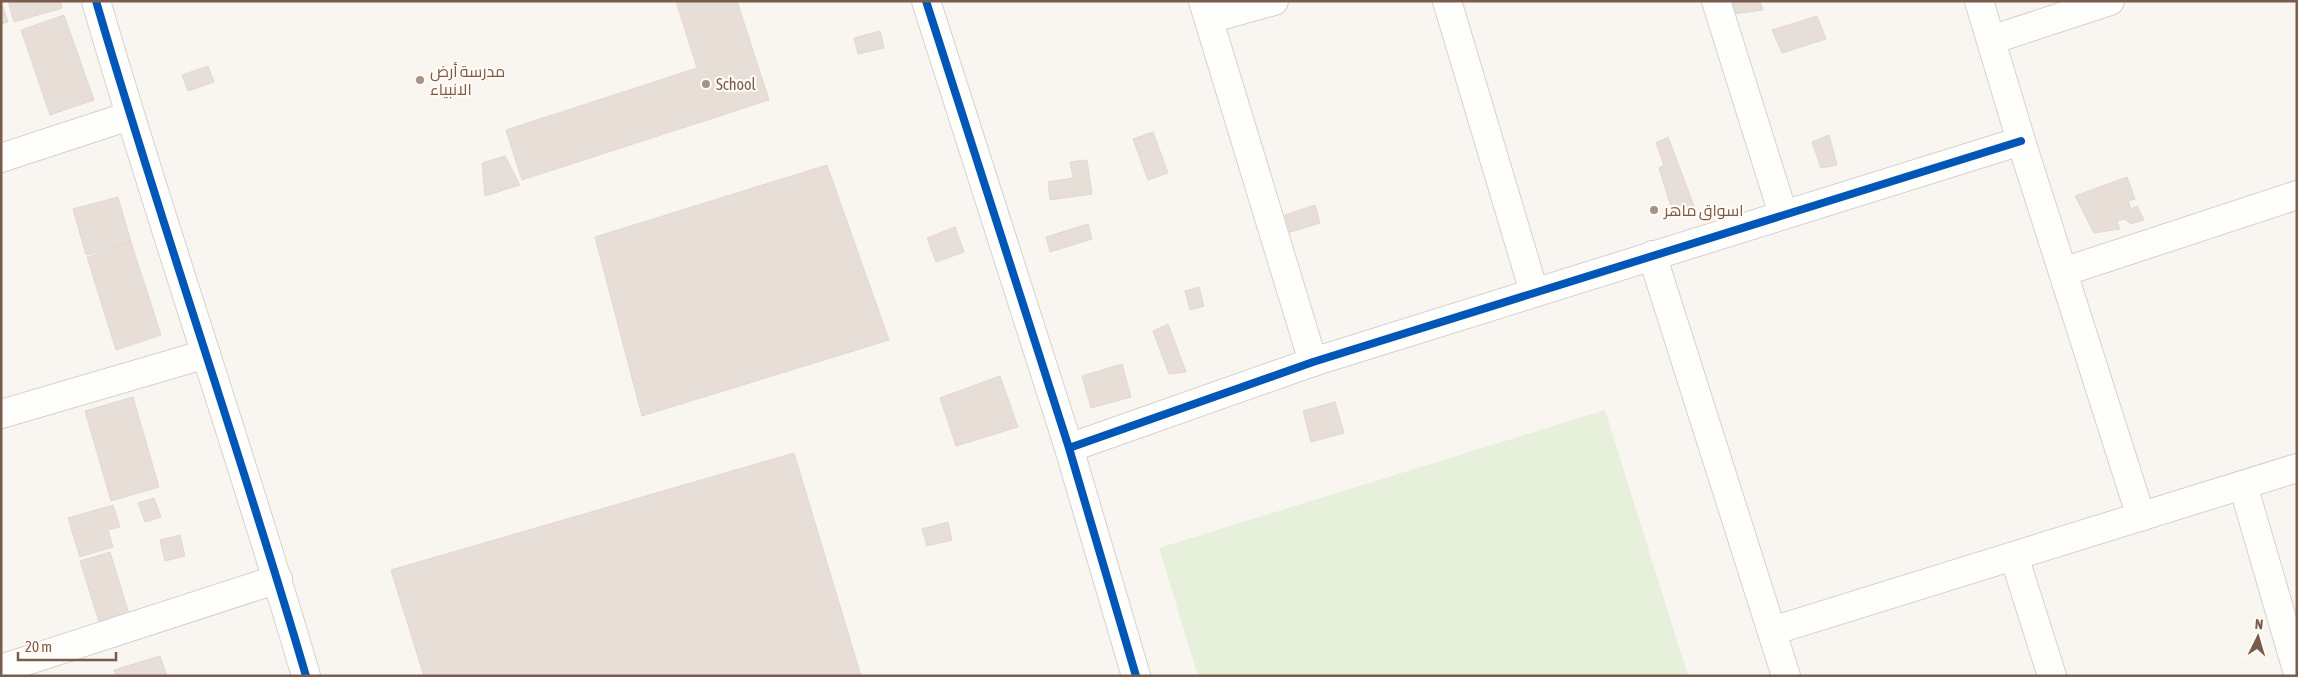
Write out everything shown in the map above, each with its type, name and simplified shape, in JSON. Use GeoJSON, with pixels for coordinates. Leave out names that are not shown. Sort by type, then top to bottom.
{"type":"FeatureCollection","features":[{"type":"Feature","properties":{"kind":"street"},"geometry":{"type":"LineString","coordinates":[[96,1],[129,116],[278,579],[306,676]]}},
{"type":"Feature","properties":{"kind":"street"},"geometry":{"type":"LineString","coordinates":[[926,1],[1069,448],[1136,676]]}},
{"type":"Feature","properties":{"kind":"street"},"geometry":{"type":"LineString","coordinates":[[1274,1],[1206,10],[1313,362]]}},
{"type":"Feature","properties":{"kind":"street"},"geometry":{"type":"LineString","coordinates":[[1447,1],[1534,292]]}},
{"type":"Feature","properties":{"kind":"street"},"geometry":{"type":"LineString","coordinates":[[1716,1],[1783,214]]}},
{"type":"Feature","properties":{"kind":"street"},"geometry":{"type":"LineString","coordinates":[[1979,1],[2021,142],[2141,517]]}},
{"type":"Feature","properties":{"kind":"street"},"geometry":{"type":"LineString","coordinates":[[1990,40],[2110,1]]}},
{"type":"Feature","properties":{"kind":"street"},"geometry":{"type":"LineString","coordinates":[[1,158],[129,116]]}},
{"type":"Feature","properties":{"kind":"street"},"geometry":{"type":"LineString","coordinates":[[1069,448],[1313,362],[1783,214],[2021,142]]}},
{"type":"Feature","properties":{"kind":"street"},"geometry":{"type":"LineString","coordinates":[[2063,272],[2297,195]]}},
{"type":"Feature","properties":{"kind":"street"},"geometry":{"type":"LineString","coordinates":[[1652,255],[1786,676]]}},
{"type":"Feature","properties":{"kind":"street"},"geometry":{"type":"LineString","coordinates":[[1,414],[206,354]]}},
{"type":"Feature","properties":{"kind":"street"},"geometry":{"type":"LineString","coordinates":[[1772,631],[2297,468]]}},
{"type":"Feature","properties":{"kind":"street"},"geometry":{"type":"LineString","coordinates":[[2243,485],[2297,670]]}},
{"type":"Feature","properties":{"kind":"street"},"geometry":{"type":"LineString","coordinates":[[2014,556],[2052,676]]}},
{"type":"Feature","properties":{"kind":"street"},"geometry":{"type":"LineString","coordinates":[[1,669],[278,579]]}},
{"type":"Feature","properties":{"kind":"green space"},"geometry":{"type":"Polygon","coordinates":[[[1605,410],[1688,676],[1198,676],[1159,548],[1605,410]]]}},
{"type":"Feature","properties":{"kind":"building"},"geometry":{"type":"Polygon","coordinates":[[[1,1],[8,22],[1,24],[1,1]]]}},
{"type":"Feature","properties":{"kind":"building"},"geometry":{"type":"Polygon","coordinates":[[[8,1],[60,1],[62,8],[14,22],[8,1]]]}},
{"type":"Feature","properties":{"kind":"building","name":"School"},"geometry":{"type":"Polygon","coordinates":[[[676,1],[737,1],[769,100],[522,180],[506,130],[697,68],[676,1]]]}},
{"type":"Feature","properties":{"kind":"building"},"geometry":{"type":"Polygon","coordinates":[[[1730,1],[1760,1],[1763,10],[1733,14],[1730,1]]]}},
{"type":"Feature","properties":{"kind":"building"},"geometry":{"type":"Polygon","coordinates":[[[64,15],[94,100],[50,115],[21,30],[64,15]]]}},
{"type":"Feature","properties":{"kind":"building"},"geometry":{"type":"Polygon","coordinates":[[[1817,16],[1826,39],[1782,53],[1772,30],[1817,16]]]}},
{"type":"Feature","properties":{"kind":"building"},"geometry":{"type":"Polygon","coordinates":[[[880,31],[884,48],[858,54],[854,38],[880,31]]]}},
{"type":"Feature","properties":{"kind":"building"},"geometry":{"type":"Polygon","coordinates":[[[208,66],[214,82],[188,91],[182,75],[208,66]]]}},
{"type":"Feature","properties":{"kind":"building"},"geometry":{"type":"Polygon","coordinates":[[[1153,132],[1168,173],[1148,180],[1133,139],[1153,132]]]}},
{"type":"Feature","properties":{"kind":"building"},"geometry":{"type":"Polygon","coordinates":[[[1829,135],[1837,165],[1821,168],[1812,142],[1829,135]]]}},
{"type":"Feature","properties":{"kind":"building"},"geometry":{"type":"Polygon","coordinates":[[[1668,137],[1694,206],[1672,210],[1659,168],[1664,165],[1656,143],[1668,137]]]}},
{"type":"Feature","properties":{"kind":"building"},"geometry":{"type":"Polygon","coordinates":[[[505,156],[520,185],[485,196],[482,163],[505,156]]]}},
{"type":"Feature","properties":{"kind":"building"},"geometry":{"type":"Polygon","coordinates":[[[1087,160],[1092,194],[1050,200],[1048,182],[1073,178],[1070,162],[1087,160]]]}},
{"type":"Feature","properties":{"kind":"building"},"geometry":{"type":"Polygon","coordinates":[[[827,165],[889,340],[642,416],[595,237],[827,165]]]}},
{"type":"Feature","properties":{"kind":"building"},"geometry":{"type":"Polygon","coordinates":[[[2127,177],[2135,199],[2128,201],[2131,209],[2137,206],[2144,220],[2130,224],[2125,219],[2117,221],[2120,229],[2094,233],[2075,196],[2127,177]]]}},
{"type":"Feature","properties":{"kind":"building"},"geometry":{"type":"Polygon","coordinates":[[[118,197],[131,242],[86,255],[73,209],[118,197]]]}},
{"type":"Feature","properties":{"kind":"building"},"geometry":{"type":"Polygon","coordinates":[[[1315,205],[1320,223],[1290,232],[1285,215],[1315,205]]]}},
{"type":"Feature","properties":{"kind":"building"},"geometry":{"type":"Polygon","coordinates":[[[1088,224],[1092,239],[1050,252],[1046,237],[1088,224]]]}},
{"type":"Feature","properties":{"kind":"building"},"geometry":{"type":"Polygon","coordinates":[[[955,227],[964,252],[936,262],[927,238],[955,227]]]}},
{"type":"Feature","properties":{"kind":"building"},"geometry":{"type":"Polygon","coordinates":[[[131,242],[161,335],[116,350],[87,257],[131,242]]]}},
{"type":"Feature","properties":{"kind":"building"},"geometry":{"type":"Polygon","coordinates":[[[1199,287],[1204,306],[1190,310],[1185,291],[1199,287]]]}},
{"type":"Feature","properties":{"kind":"building"},"geometry":{"type":"Polygon","coordinates":[[[1168,324],[1186,372],[1169,374],[1153,331],[1168,324]]]}},
{"type":"Feature","properties":{"kind":"building"},"geometry":{"type":"Polygon","coordinates":[[[1122,364],[1131,397],[1091,408],[1082,376],[1122,364]]]}},
{"type":"Feature","properties":{"kind":"building"},"geometry":{"type":"Polygon","coordinates":[[[1000,376],[1018,427],[956,446],[940,398],[1000,376]]]}},
{"type":"Feature","properties":{"kind":"building"},"geometry":{"type":"Polygon","coordinates":[[[133,397],[159,487],[111,501],[85,411],[133,397]]]}},
{"type":"Feature","properties":{"kind":"building"},"geometry":{"type":"Polygon","coordinates":[[[1335,402],[1344,433],[1311,442],[1303,411],[1335,402]]]}},
{"type":"Feature","properties":{"kind":"building"},"geometry":{"type":"Polygon","coordinates":[[[794,453],[861,676],[424,676],[391,570],[794,453]]]}},
{"type":"Feature","properties":{"kind":"building"},"geometry":{"type":"Polygon","coordinates":[[[154,498],[161,517],[145,522],[138,503],[154,498]]]}},
{"type":"Feature","properties":{"kind":"building"},"geometry":{"type":"Polygon","coordinates":[[[113,505],[120,527],[108,530],[113,547],[80,557],[68,518],[113,505]]]}},
{"type":"Feature","properties":{"kind":"building"},"geometry":{"type":"Polygon","coordinates":[[[948,522],[952,540],[927,546],[922,529],[948,522]]]}},
{"type":"Feature","properties":{"kind":"building"},"geometry":{"type":"Polygon","coordinates":[[[180,535],[185,556],[165,561],[160,540],[180,535]]]}},
{"type":"Feature","properties":{"kind":"building"},"geometry":{"type":"Polygon","coordinates":[[[110,552],[129,614],[99,622],[80,561],[110,552]]]}},
{"type":"Feature","properties":{"kind":"building"},"geometry":{"type":"Polygon","coordinates":[[[160,656],[167,676],[116,676],[114,670],[160,656]]]}},
{"type":"Feature","properties":{"kind":"cycle path"},"geometry":{"type":"LineString","coordinates":[[96,1],[147,170],[255,507],[306,676]]}},
{"type":"Feature","properties":{"kind":"cycle path"},"geometry":{"type":"LineString","coordinates":[[926,1],[1069,448],[1136,676]]}},
{"type":"Feature","properties":{"kind":"cycle path"},"geometry":{"type":"LineString","coordinates":[[1069,448],[1313,362],[2021,141]]}},
{"type":"Feature","properties":{"kind":"place","name":"مدرسة أرض الانبياء"},"geometry":{"type":"Point","coordinates":[420,80]}},
{"type":"Feature","properties":{"kind":"place","name":"School"},"geometry":{"type":"Point","coordinates":[706,84]}},
{"type":"Feature","properties":{"kind":"place","name":"اسواق ماهر"},"geometry":{"type":"Point","coordinates":[1654,210]}}]}
